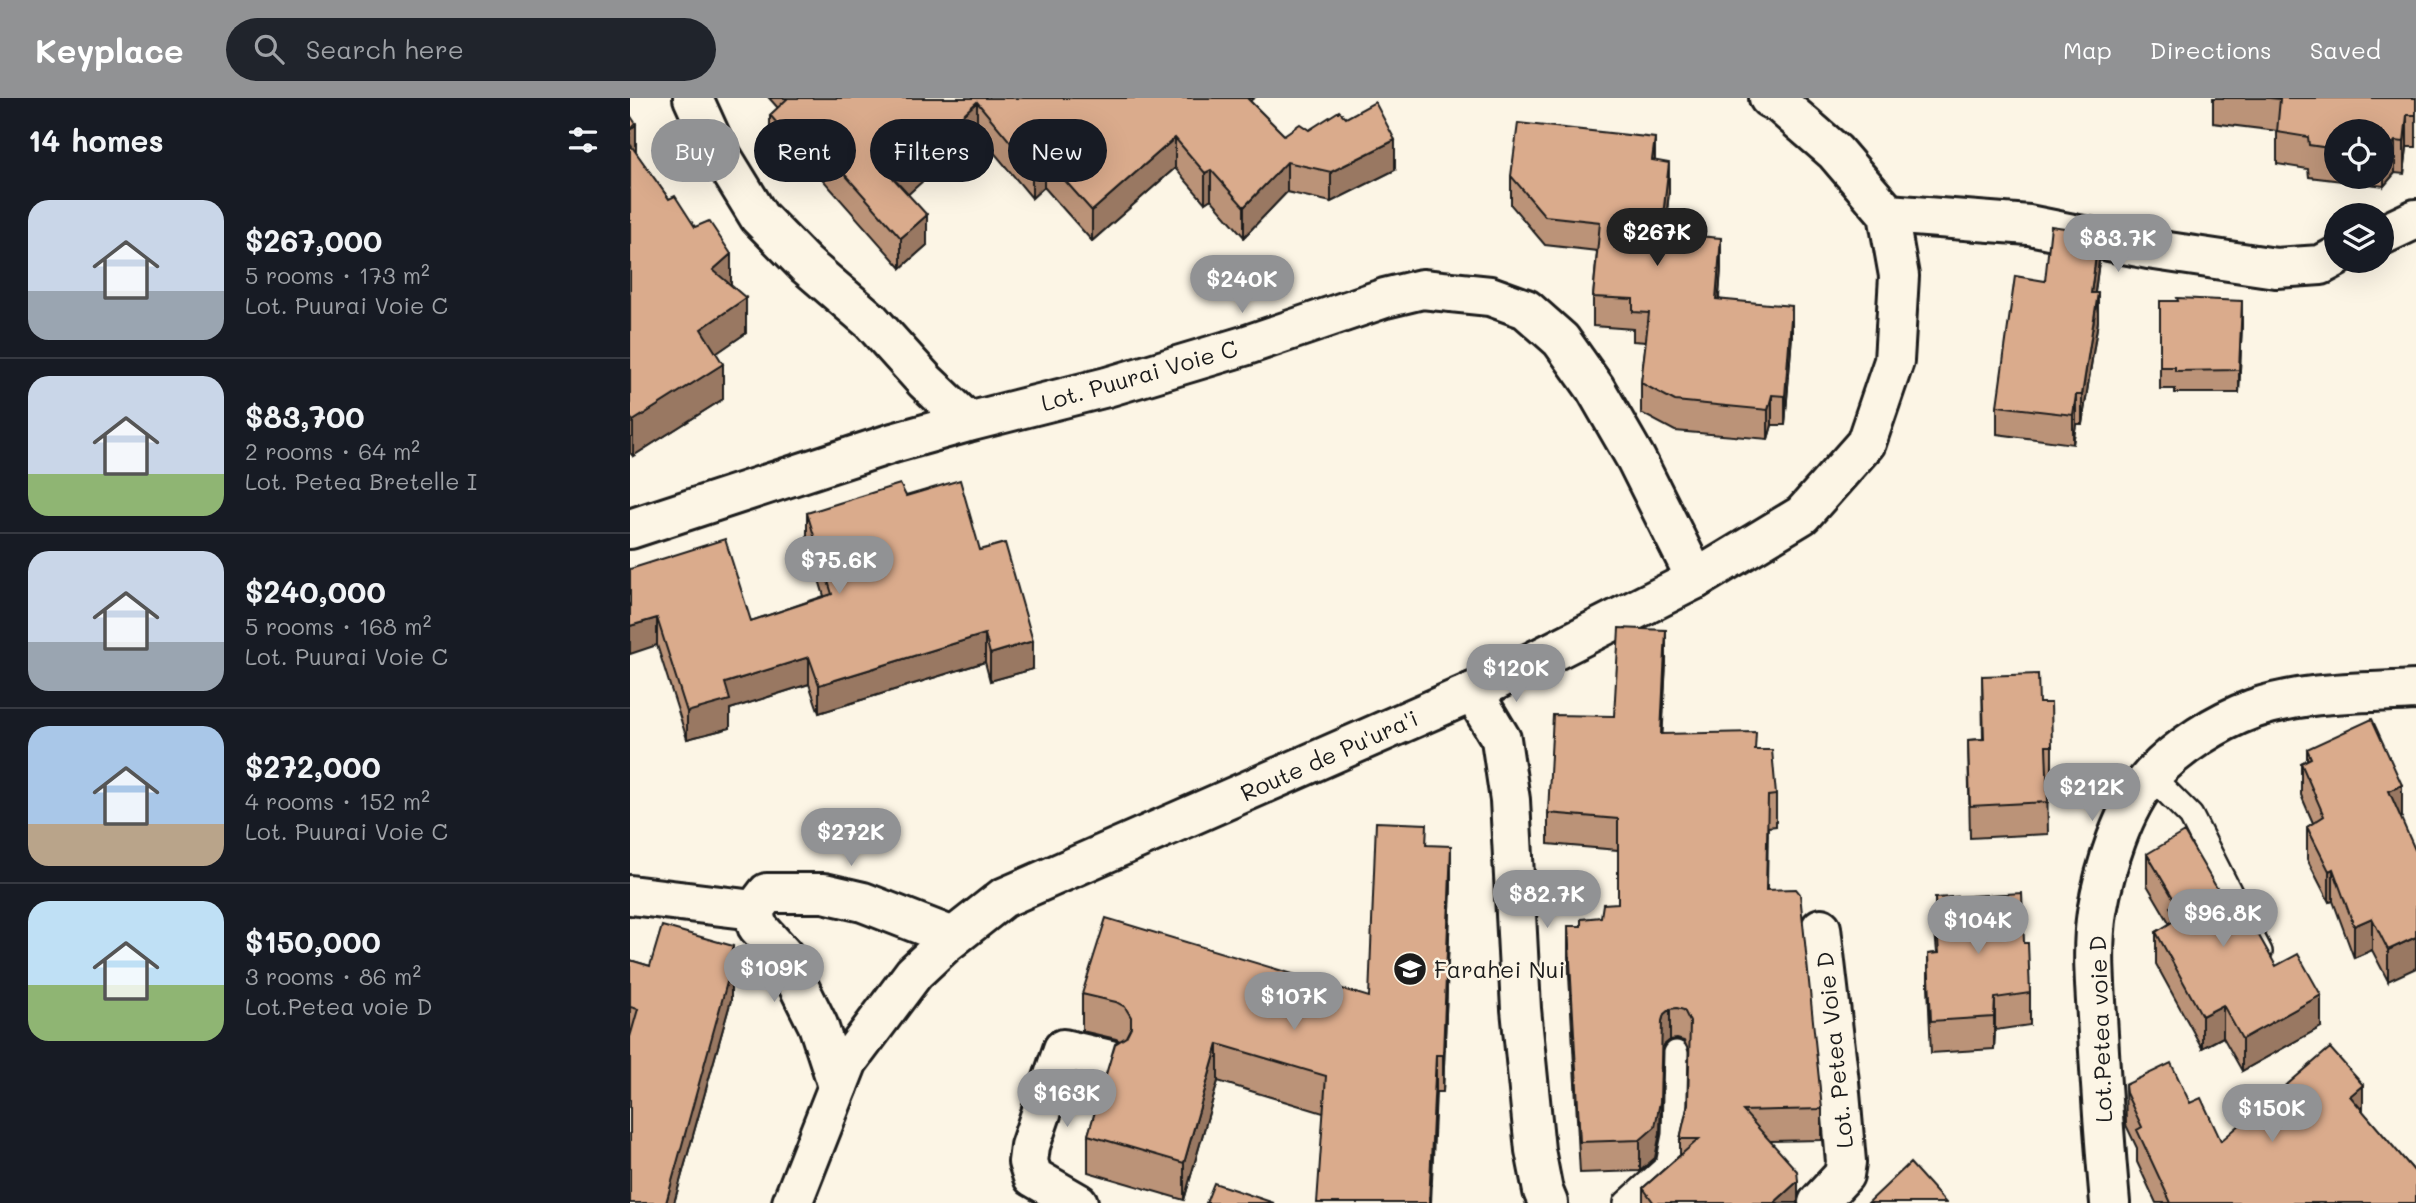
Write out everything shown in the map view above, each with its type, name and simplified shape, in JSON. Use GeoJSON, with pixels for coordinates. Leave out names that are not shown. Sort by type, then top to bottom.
{"type":"FeatureCollection","features":[{"type":"Feature","properties":{"kind":"street"},"geometry":{"type":"LineString","coordinates":[[693,98],[713,142],[759,217],[806,265],[871,321],[925,381],[968,422]]}},
{"type":"Feature","properties":{"kind":"street"},"geometry":{"type":"LineString","coordinates":[[1769,98],[1780,104],[1835,152],[1888,214],[2029,225],[2148,249],[2276,268],[2324,263]]}},
{"type":"Feature","properties":{"kind":"street","name":"Route de Pu'ura'i"},"geometry":{"type":"LineString","coordinates":[[792,1203],[848,1061],[914,973],[953,937],[1003,898],[1473,692],[1696,579],[1802,515],[1866,443],[1894,361],[1899,276],[1888,214]]}},
{"type":"Feature","properties":{"kind":"street"},"geometry":{"type":"LineString","coordinates":[[2394,229],[2416,219]]}},
{"type":"Feature","properties":{"kind":"street","name":"Lot. Puurai Voie C"},"geometry":{"type":"LineString","coordinates":[[630,529],[792,475],[968,422],[1107,387],[1422,289],[1490,296],[1526,309],[1561,340],[1595,388],[1636,458],[1696,579]]}},
{"type":"Feature","properties":{"kind":"street","name":"Lot.Petea voie D"},"geometry":{"type":"LineString","coordinates":[[2110,1203],[2102,1118],[2094,966],[2097,914],[2105,871],[2126,817],[2151,776],[2210,728],[2254,709],[2309,695],[2416,690]]}},
{"type":"Feature","properties":{"kind":"street"},"geometry":{"type":"LineString","coordinates":[[1473,692],[1501,740],[1510,800],[1521,1009],[1535,1150],[1548,1203]]}},
{"type":"Feature","properties":{"kind":"street"},"geometry":{"type":"LineString","coordinates":[[838,1086],[818,1025],[783,955],[757,926],[754,910],[767,893],[824,893],[863,902],[953,937]]}},
{"type":"Feature","properties":{"kind":"street"},"geometry":{"type":"LineString","coordinates":[[630,895],[754,910]]}},
{"type":"Feature","properties":{"kind":"street","name":"Lot. Petea Voie D"},"geometry":{"type":"LineString","coordinates":[[1818,1203],[1844,1175],[1846,1162],[1821,928]]}},
{"type":"Feature","properties":{"kind":"street"},"geometry":{"type":"LineString","coordinates":[[1078,1203],[1033,1177],[1028,1163],[1030,1146],[1063,1049],[1110,1060]]}},
{"type":"Feature","properties":{"kind":"lane"},"geometry":{"type":"LineString","coordinates":[[2151,776],[2191,816],[2260,952]]}},
{"type":"Feature","properties":{"kind":"lane"},"geometry":{"type":"LineString","coordinates":[[1626,1203],[1668,1165],[1674,1135],[1676,1053]]}},
{"type":"Feature","properties":{"kind":"lane"},"geometry":{"type":"LineString","coordinates":[[1531,1203],[1535,1150]]}},
{"type":"Feature","properties":{"kind":"building"},"geometry":{"type":"Polygon","coordinates":[[[788,98],[1247,98],[1284,135],[1300,124],[1309,130],[1339,111],[1346,118],[1375,102],[1395,140],[1331,172],[1287,162],[1244,207],[1211,170],[1205,173],[1175,138],[1092,211],[1066,182],[1107,182],[1107,119],[1008,119],[1008,139],[994,119],[977,102],[958,119],[870,119],[870,182],[897,182],[927,215],[901,238],[851,182],[856,182],[856,119],[773,119],[770,115],[788,98]]]}},
{"type":"Feature","properties":{"kind":"building"},"geometry":{"type":"Polygon","coordinates":[[[2269,98],[2416,98],[2416,115],[2407,115],[2404,142],[2394,142],[2394,119],[2324,119],[2324,147],[2309,145],[2308,137],[2277,132],[2280,99],[2269,98]]]}},
{"type":"Feature","properties":{"kind":"building"},"geometry":{"type":"Polygon","coordinates":[[[630,115],[636,124],[630,130],[630,115]]]}},
{"type":"Feature","properties":{"kind":"building"},"geometry":{"type":"Polygon","coordinates":[[[1518,123],[1655,138],[1652,160],[1669,163],[1661,233],[1721,238],[1716,299],[1792,306],[1785,396],[1772,395],[1768,410],[1675,401],[1641,383],[1649,313],[1633,312],[1633,299],[1593,297],[1600,222],[1545,216],[1511,176],[1518,123]]]}},
{"type":"Feature","properties":{"kind":"building"},"geometry":{"type":"Polygon","coordinates":[[[630,144],[651,174],[651,182],[657,182],[669,199],[675,196],[695,227],[709,221],[731,254],[713,270],[746,298],[701,329],[723,364],[633,421],[630,417],[630,144]]]}},
{"type":"Feature","properties":{"kind":"building"},"geometry":{"type":"Polygon","coordinates":[[[2051,226],[2099,233],[2091,293],[2098,293],[2082,395],[2076,395],[2073,415],[1997,406],[2015,276],[2045,281],[2051,226]]]}},
{"type":"Feature","properties":{"kind":"building"},"geometry":{"type":"Polygon","coordinates":[[[2177,298],[2242,301],[2239,370],[2175,371],[2175,367],[2160,367],[2160,301],[2178,301],[2177,298]]]}},
{"type":"Feature","properties":{"kind":"building"},"geometry":{"type":"Polygon","coordinates":[[[960,480],[980,550],[1005,543],[1033,641],[990,654],[985,634],[819,685],[809,657],[725,683],[730,700],[687,712],[657,618],[630,626],[630,569],[725,539],[751,621],[832,594],[807,513],[900,484],[906,496],[960,480]]]}},
{"type":"Feature","properties":{"kind":"building"},"geometry":{"type":"Polygon","coordinates":[[[1619,628],[1666,630],[1661,734],[1756,732],[1755,750],[1772,750],[1776,795],[1768,796],[1766,890],[1796,889],[1800,894],[1822,1109],[1743,1111],[1797,1171],[1798,1181],[1774,1203],[1654,1203],[1643,1188],[1699,1139],[1680,1139],[1688,1104],[1690,1022],[1684,1010],[1670,1009],[1664,1014],[1662,1021],[1660,1102],[1655,1127],[1640,1140],[1580,1142],[1568,926],[1581,926],[1581,919],[1601,917],[1603,904],[1618,903],[1618,819],[1548,813],[1553,715],[1614,716],[1619,628]]]}},
{"type":"Feature","properties":{"kind":"building"},"geometry":{"type":"Polygon","coordinates":[[[2038,674],[2039,703],[2051,703],[2052,746],[2046,746],[2048,802],[1970,806],[1968,740],[1984,739],[1982,676],[2038,674]]]}},
{"type":"Feature","properties":{"kind":"building"},"geometry":{"type":"Polygon","coordinates":[[[2372,719],[2402,785],[2389,791],[2416,852],[2416,937],[2388,950],[2372,918],[2354,926],[2333,869],[2329,871],[2307,827],[2324,816],[2301,763],[2311,758],[2307,749],[2372,719]]]}},
{"type":"Feature","properties":{"kind":"building"},"geometry":{"type":"Polygon","coordinates":[[[1376,822],[1427,824],[1426,845],[1451,846],[1443,1055],[1436,1055],[1429,1203],[1317,1203],[1326,1076],[1218,1044],[1184,1163],[1088,1135],[1115,1044],[1126,1037],[1131,1027],[1131,1017],[1125,1007],[1116,1002],[1082,994],[1106,918],[1369,997],[1376,822]]]}},
{"type":"Feature","properties":{"kind":"building"},"geometry":{"type":"Polygon","coordinates":[[[2184,832],[2242,931],[2248,927],[2258,934],[2276,966],[2298,954],[2321,995],[2242,1039],[2223,1005],[2202,1016],[2156,932],[2177,919],[2170,907],[2176,903],[2147,854],[2184,832]]]}},
{"type":"Feature","properties":{"kind":"building"},"geometry":{"type":"Polygon","coordinates":[[[2022,893],[2030,993],[1995,998],[1994,1017],[1931,1021],[1928,954],[1939,953],[1935,898],[2022,893]]]}},
{"type":"Feature","properties":{"kind":"building"},"geometry":{"type":"Polygon","coordinates":[[[662,926],[733,946],[727,967],[731,968],[666,1203],[630,1203],[630,1037],[638,1009],[630,1007],[630,960],[650,966],[662,926]]]}},
{"type":"Feature","properties":{"kind":"building"},"geometry":{"type":"Polygon","coordinates":[[[2330,1048],[2363,1085],[2350,1096],[2416,1171],[2416,1203],[2171,1203],[2137,1130],[2142,1127],[2125,1085],[2171,1063],[2190,1103],[2201,1098],[2221,1141],[2330,1048]]]}},
{"type":"Feature","properties":{"kind":"building"},"geometry":{"type":"Polygon","coordinates":[[[1910,1163],[1946,1203],[1868,1203],[1910,1163]]]}},
{"type":"Feature","properties":{"kind":"building"},"geometry":{"type":"Polygon","coordinates":[[[1214,1183],[1274,1203],[1206,1203],[1214,1183]]]}},
{"type":"Feature","properties":{"kind":"place","name":"Farahei Nui"},"geometry":{"type":"Point","coordinates":[1410,969]}}]}
